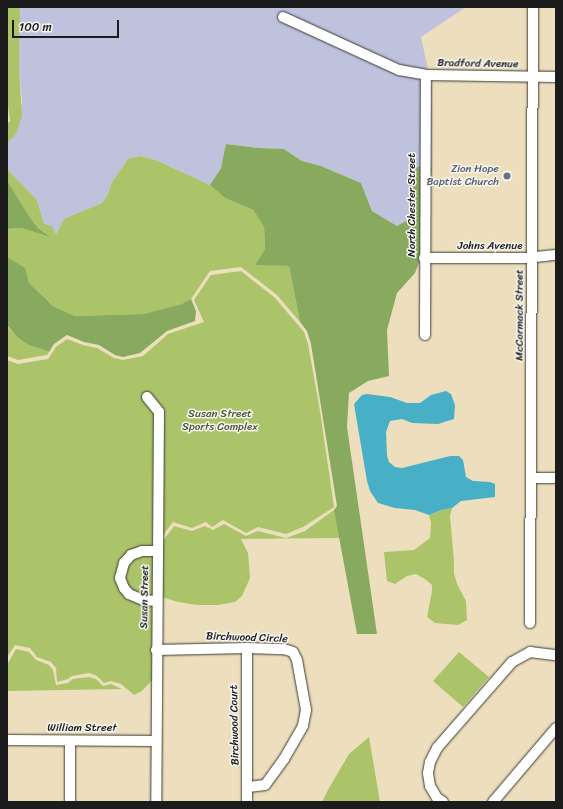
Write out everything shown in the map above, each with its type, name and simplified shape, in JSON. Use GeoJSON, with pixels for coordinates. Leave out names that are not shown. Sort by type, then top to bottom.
{"type":"FeatureCollection","features":[{"type":"Feature","properties":{"kind":"street","name":"McCormack Street"},"geometry":{"type":"LineString","coordinates":[[530,623],[532,478],[533,7]]}},
{"type":"Feature","properties":{"kind":"street","name":"Bradford Avenue"},"geometry":{"type":"LineString","coordinates":[[283,17],[400,70],[426,76],[556,77]]}},
{"type":"Feature","properties":{"kind":"street","name":"North Chester Street"},"geometry":{"type":"LineString","coordinates":[[425,335],[424,258],[426,76]]}},
{"type":"Feature","properties":{"kind":"street","name":"Johns Avenue"},"geometry":{"type":"LineString","coordinates":[[424,258],[533,257],[556,255]]}},
{"type":"Feature","properties":{"kind":"street","name":"Susan Street"},"geometry":{"type":"LineString","coordinates":[[147,397],[159,412],[156,802]]}},
{"type":"Feature","properties":{"kind":"street"},"geometry":{"type":"LineString","coordinates":[[532,478],[556,478]]}},
{"type":"Feature","properties":{"kind":"street"},"geometry":{"type":"LineString","coordinates":[[157,601],[143,600],[129,594],[124,588],[120,578],[124,563],[131,555],[142,551],[158,551]]}},
{"type":"Feature","properties":{"kind":"street","name":"Birchwood Circle"},"geometry":{"type":"LineString","coordinates":[[156,650],[247,648],[284,649],[293,652],[297,660],[306,710],[303,726],[284,759],[265,786],[248,787]]}},
{"type":"Feature","properties":{"kind":"street","name":"Birchwood Court"},"geometry":{"type":"LineString","coordinates":[[247,648],[247,802]]}},
{"type":"Feature","properties":{"kind":"street"},"geometry":{"type":"LineString","coordinates":[[443,802],[437,798],[430,786],[428,774],[430,762],[437,748],[512,662],[530,652],[556,654]]}},
{"type":"Feature","properties":{"kind":"street"},"geometry":{"type":"LineString","coordinates":[[492,802],[556,728]]}},
{"type":"Feature","properties":{"kind":"street","name":"William Street"},"geometry":{"type":"LineString","coordinates":[[7,740],[156,741]]}},
{"type":"Feature","properties":{"kind":"street"},"geometry":{"type":"LineString","coordinates":[[70,741],[70,802]]}},
{"type":"Feature","properties":{"kind":"shaded area"},"geometry":{"type":"Polygon","coordinates":[[[20,7],[466,7],[421,37],[432,88],[432,168],[425,164],[409,183],[409,219],[397,226],[372,211],[361,183],[321,166],[302,161],[284,149],[227,144],[221,168],[210,185],[158,161],[140,156],[128,159],[112,182],[108,194],[102,203],[64,219],[56,236],[44,224],[37,200],[7,169],[7,143],[15,134],[22,102],[19,70],[20,7]]]}},
{"type":"Feature","properties":{"kind":"green space"},"geometry":{"type":"Polygon","coordinates":[[[7,7],[20,7],[19,70],[22,116],[16,134],[7,143],[7,124],[10,121],[7,100],[7,7]]]}},
{"type":"Feature","properties":{"kind":"green space"},"geometry":{"type":"Polygon","coordinates":[[[226,144],[284,149],[302,161],[321,166],[361,183],[372,211],[397,226],[409,219],[409,183],[413,169],[425,164],[432,168],[421,257],[415,273],[397,293],[387,330],[389,376],[368,381],[349,393],[347,427],[377,634],[357,634],[334,510],[337,506],[311,344],[307,331],[300,322],[289,266],[255,265],[265,249],[264,227],[253,210],[225,198],[210,185],[221,168],[226,144]]]}},
{"type":"Feature","properties":{"kind":"green space"},"geometry":{"type":"Polygon","coordinates":[[[140,156],[158,161],[210,185],[225,198],[253,210],[264,227],[265,249],[256,264],[289,266],[300,322],[277,295],[241,267],[210,271],[191,299],[183,304],[143,314],[75,316],[53,306],[29,283],[24,268],[7,257],[7,229],[21,228],[50,236],[38,228],[29,216],[7,180],[7,169],[37,200],[44,224],[52,226],[56,235],[64,219],[102,203],[108,194],[112,182],[128,159],[140,156]]]}},
{"type":"Feature","properties":{"kind":"green space"},"geometry":{"type":"Polygon","coordinates":[[[7,180],[38,228],[51,237],[21,228],[7,229],[7,180]]]}},
{"type":"Feature","properties":{"kind":"green space"},"geometry":{"type":"Polygon","coordinates":[[[7,257],[25,268],[29,283],[53,306],[75,316],[143,314],[182,304],[191,299],[196,311],[195,321],[167,331],[140,353],[123,357],[115,355],[99,345],[84,342],[67,335],[54,344],[49,352],[29,345],[17,337],[7,325],[7,257]]]}},
{"type":"Feature","properties":{"kind":"green space","name":"Susan Street Sports Complex"},"geometry":{"type":"Polygon","coordinates":[[[241,271],[275,298],[304,332],[308,344],[320,411],[334,507],[303,527],[286,534],[258,527],[246,533],[223,520],[212,527],[206,522],[192,528],[173,522],[157,543],[156,676],[142,691],[134,695],[121,684],[111,681],[104,683],[97,676],[89,673],[72,676],[68,679],[57,682],[56,668],[51,662],[37,657],[30,648],[15,645],[7,657],[7,360],[18,364],[48,359],[56,347],[67,339],[97,348],[114,358],[123,360],[143,356],[168,334],[204,322],[194,300],[211,275],[241,271]]]}},
{"type":"Feature","properties":{"kind":"green space"},"geometry":{"type":"Polygon","coordinates":[[[7,326],[17,337],[49,352],[47,355],[18,360],[7,356],[7,326]]]}},
{"type":"Feature","properties":{"kind":"green space"},"geometry":{"type":"Polygon","coordinates":[[[452,508],[450,516],[454,573],[457,584],[466,601],[467,620],[458,625],[435,623],[427,617],[432,585],[425,579],[416,574],[407,576],[395,584],[387,581],[384,552],[414,550],[430,538],[431,523],[429,515],[441,510],[452,508]]]}},
{"type":"Feature","properties":{"kind":"green space"},"geometry":{"type":"Polygon","coordinates":[[[334,510],[340,538],[241,539],[248,553],[250,578],[242,596],[235,602],[218,605],[197,605],[178,602],[162,597],[161,544],[174,526],[192,531],[205,526],[213,530],[224,524],[246,536],[258,531],[286,538],[305,531],[334,510]]]}},
{"type":"Feature","properties":{"kind":"green space"},"geometry":{"type":"Polygon","coordinates":[[[16,649],[29,652],[36,660],[49,665],[53,670],[56,685],[68,683],[73,679],[89,677],[96,679],[103,686],[111,684],[122,689],[7,691],[7,665],[16,649]]]}},
{"type":"Feature","properties":{"kind":"green space"},"geometry":{"type":"Polygon","coordinates":[[[459,652],[489,677],[463,707],[433,681],[459,652]]]}},
{"type":"Feature","properties":{"kind":"green space"},"geometry":{"type":"Polygon","coordinates":[[[369,737],[380,802],[322,802],[349,754],[369,737]]]}},
{"type":"Feature","properties":{"kind":"water"},"geometry":{"type":"Polygon","coordinates":[[[446,391],[451,394],[455,405],[454,419],[438,424],[412,423],[402,419],[390,421],[386,432],[387,456],[389,462],[395,467],[402,468],[450,456],[459,456],[463,460],[466,477],[473,481],[490,482],[495,484],[495,497],[461,501],[452,508],[441,510],[429,515],[415,510],[395,508],[378,503],[370,491],[367,481],[354,404],[362,395],[367,394],[390,397],[407,403],[420,403],[431,395],[446,391]]]}},
{"type":"Feature","properties":{"kind":"place","name":"Zion Hope Baptist Church"},"geometry":{"type":"Point","coordinates":[507,176]}}]}
